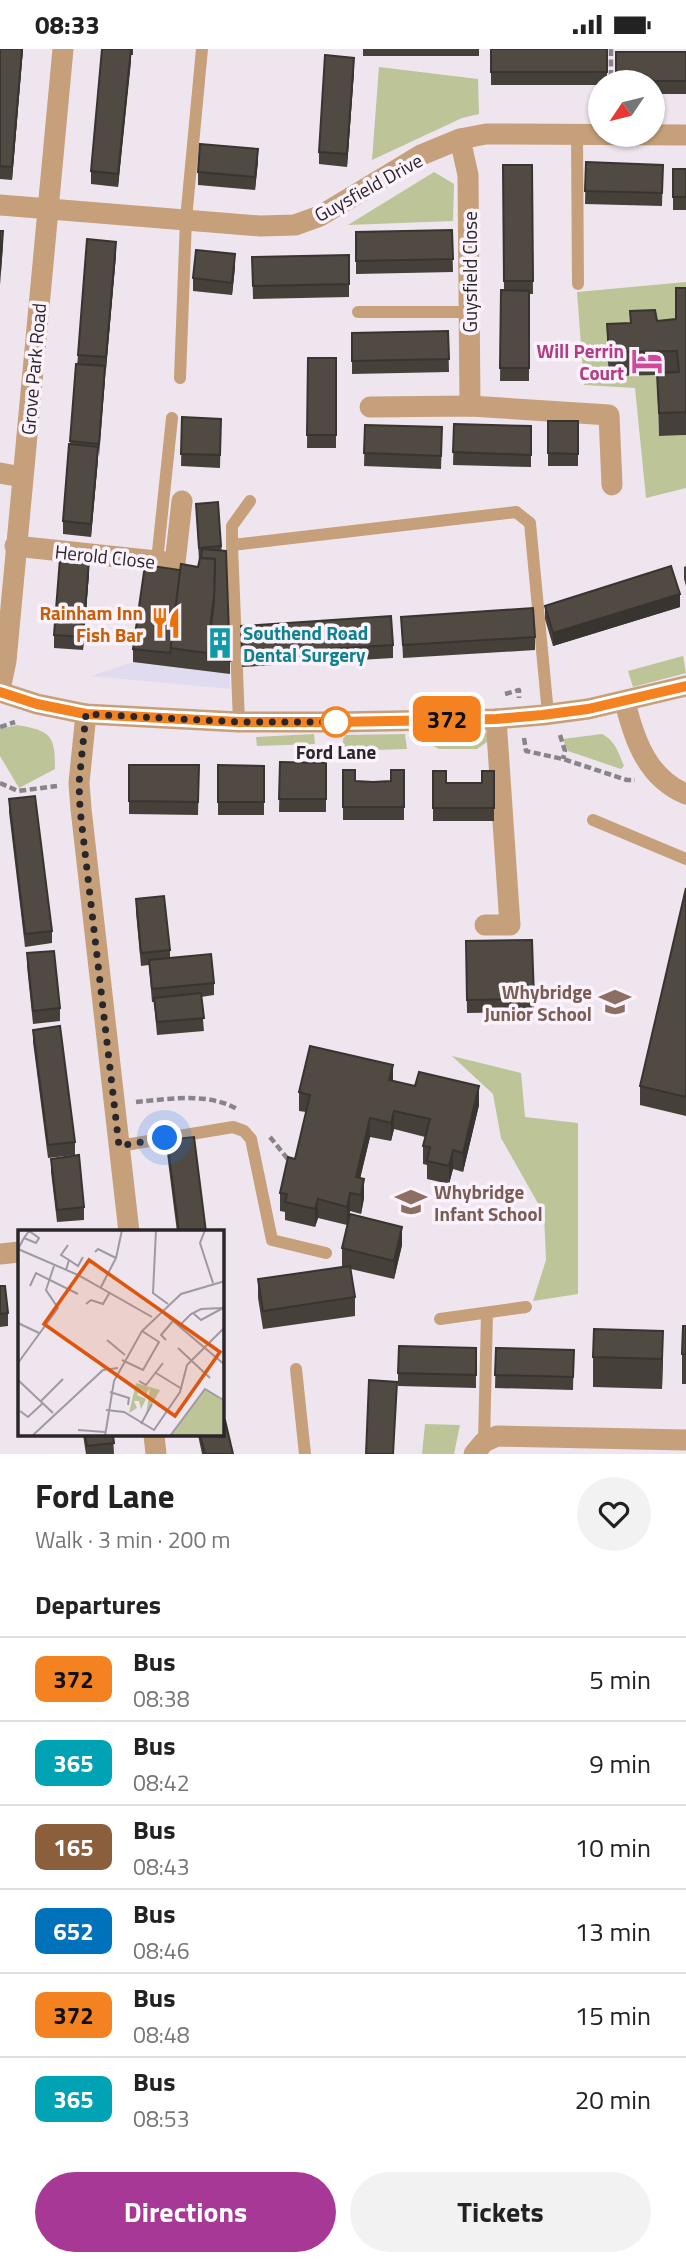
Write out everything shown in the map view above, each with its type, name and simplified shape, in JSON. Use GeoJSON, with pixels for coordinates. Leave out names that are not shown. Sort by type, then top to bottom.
{"type":"FeatureCollection","features":[{"type":"Feature","properties":{"kind":"street","name":"Grove Park Road"},"geometry":{"type":"LineString","coordinates":[[0,691],[6,661],[63,49]]}},
{"type":"Feature","properties":{"kind":"street","name":"Guysfield Drive"},"geometry":{"type":"LineString","coordinates":[[0,205],[48,211],[260,226],[295,225],[320,216],[421,155],[460,139],[486,134],[686,135]]}},
{"type":"Feature","properties":{"kind":"street","name":"Guysfield Close"},"geometry":{"type":"LineString","coordinates":[[460,139],[468,175],[470,406]]}},
{"type":"Feature","properties":{"kind":"street"},"geometry":{"type":"LineString","coordinates":[[370,407],[470,406],[609,415],[612,485]]}},
{"type":"Feature","properties":{"kind":"street"},"geometry":{"type":"LineString","coordinates":[[0,473],[22,477]]}},
{"type":"Feature","properties":{"kind":"street","name":"Herold Close"},"geometry":{"type":"LineString","coordinates":[[15,546],[175,563],[182,501]]}},
{"type":"Feature","properties":{"kind":"street"},"geometry":{"type":"LineString","coordinates":[[0,691],[37,704],[86,714],[239,722],[496,719],[588,709],[686,686]]}},
{"type":"Feature","properties":{"kind":"street"},"geometry":{"type":"LineString","coordinates":[[625,702],[642,754],[656,773],[686,794]]}},
{"type":"Feature","properties":{"kind":"street"},"geometry":{"type":"LineString","coordinates":[[86,714],[79,783],[129,1230]]}},
{"type":"Feature","properties":{"kind":"street"},"geometry":{"type":"LineString","coordinates":[[485,926],[510,925],[496,719]]}},
{"type":"Feature","properties":{"kind":"street"},"geometry":{"type":"LineString","coordinates":[[0,1254],[18,1251]]}},
{"type":"Feature","properties":{"kind":"street"},"geometry":{"type":"LineString","coordinates":[[479,1448],[497,1436],[574,1446],[686,1440]]}},
{"type":"Feature","properties":{"kind":"lane"},"geometry":{"type":"LineString","coordinates":[[180,378],[186,219],[202,49]]}},
{"type":"Feature","properties":{"kind":"lane"},"geometry":{"type":"LineString","coordinates":[[578,134],[578,284]]}},
{"type":"Feature","properties":{"kind":"lane"},"geometry":{"type":"LineString","coordinates":[[358,312],[469,312]]}},
{"type":"Feature","properties":{"kind":"lane"},"geometry":{"type":"LineString","coordinates":[[157,561],[172,418]]}},
{"type":"Feature","properties":{"kind":"lane"},"geometry":{"type":"LineString","coordinates":[[239,722],[232,526],[250,501]]}},
{"type":"Feature","properties":{"kind":"lane"},"geometry":{"type":"LineString","coordinates":[[232,545],[516,512],[530,523],[548,714]]}},
{"type":"Feature","properties":{"kind":"lane"},"geometry":{"type":"LineString","coordinates":[[593,820],[686,859]]}},
{"type":"Feature","properties":{"kind":"lane"},"geometry":{"type":"LineString","coordinates":[[119,1146],[233,1127],[244,1131],[251,1139],[272,1240],[326,1253]]}},
{"type":"Feature","properties":{"kind":"lane"},"geometry":{"type":"LineString","coordinates":[[440,1319],[526,1307]]}},
{"type":"Feature","properties":{"kind":"lane"},"geometry":{"type":"LineString","coordinates":[[479,1448],[486,1313]]}},
{"type":"Feature","properties":{"kind":"lane"},"geometry":{"type":"LineString","coordinates":[[296,1369],[304,1454]]}},
{"type":"Feature","properties":{"kind":"path"},"geometry":{"type":"LineString","coordinates":[[611,49],[611,70]]}},
{"type":"Feature","properties":{"kind":"path"},"geometry":{"type":"LineString","coordinates":[[0,727],[15,722]]}},
{"type":"Feature","properties":{"kind":"path"},"geometry":{"type":"LineString","coordinates":[[523,730],[526,751],[563,759],[627,780],[642,779]]}},
{"type":"Feature","properties":{"kind":"path"},"geometry":{"type":"LineString","coordinates":[[560,735],[565,751],[563,759]]}},
{"type":"Feature","properties":{"kind":"path"},"geometry":{"type":"LineString","coordinates":[[0,783],[18,791],[79,783]]}},
{"type":"Feature","properties":{"kind":"shaded area"},"geometry":{"type":"Polygon","coordinates":[[[226,564],[230,689],[91,676],[133,662],[145,578],[226,564]]]}},
{"type":"Feature","properties":{"kind":"green space"},"geometry":{"type":"Polygon","coordinates":[[[379,67],[478,79],[479,114],[462,118],[372,160],[379,67]]]}},
{"type":"Feature","properties":{"kind":"green space"},"geometry":{"type":"Polygon","coordinates":[[[434,172],[454,184],[453,221],[348,225],[434,172]]]}},
{"type":"Feature","properties":{"kind":"green space"},"geometry":{"type":"Polygon","coordinates":[[[686,282],[686,311],[677,374],[657,396],[659,436],[686,435],[686,488],[646,498],[635,388],[584,385],[577,292],[686,282]]]}},
{"type":"Feature","properties":{"kind":"green space"},"geometry":{"type":"Polygon","coordinates":[[[683,656],[686,673],[633,687],[628,671],[683,656]]]}},
{"type":"Feature","properties":{"kind":"green space"},"geometry":{"type":"Polygon","coordinates":[[[17,725],[37,730],[49,737],[55,758],[55,769],[19,788],[0,756],[0,729],[17,725]]]}},
{"type":"Feature","properties":{"kind":"green space"},"geometry":{"type":"Polygon","coordinates":[[[487,733],[487,742],[477,749],[439,749],[433,746],[431,740],[439,739],[439,734],[487,733]]]}},
{"type":"Feature","properties":{"kind":"green space"},"geometry":{"type":"Polygon","coordinates":[[[314,734],[315,744],[257,746],[256,737],[314,734]]]}},
{"type":"Feature","properties":{"kind":"green space"},"geometry":{"type":"Polygon","coordinates":[[[405,734],[407,749],[343,751],[343,739],[346,735],[405,734]]]}},
{"type":"Feature","properties":{"kind":"green space"},"geometry":{"type":"Polygon","coordinates":[[[602,734],[616,748],[624,766],[621,769],[568,751],[563,739],[602,734]]]}},
{"type":"Feature","properties":{"kind":"green space"},"geometry":{"type":"Polygon","coordinates":[[[452,1056],[521,1073],[525,1117],[578,1123],[578,1294],[533,1301],[546,1260],[544,1214],[501,1138],[493,1094],[452,1056]]]}},
{"type":"Feature","properties":{"kind":"green space"},"geometry":{"type":"Polygon","coordinates":[[[425,1424],[460,1425],[454,1454],[422,1454],[425,1424]]]}},
{"type":"Feature","properties":{"kind":"building"},"geometry":{"type":"Polygon","coordinates":[[[0,49],[22,49],[12,167],[0,166],[0,49]]]}},
{"type":"Feature","properties":{"kind":"building"},"geometry":{"type":"Polygon","coordinates":[[[102,49],[131,49],[118,174],[91,171],[102,49]]]}},
{"type":"Feature","properties":{"kind":"building"},"geometry":{"type":"Polygon","coordinates":[[[491,49],[607,49],[607,70],[491,72],[491,49]]]}},
{"type":"Feature","properties":{"kind":"building"},"geometry":{"type":"Polygon","coordinates":[[[616,52],[686,52],[686,81],[665,81],[665,70],[616,70],[616,52]]]}},
{"type":"Feature","properties":{"kind":"building"},"geometry":{"type":"Polygon","coordinates":[[[325,55],[354,58],[347,154],[319,152],[325,55]]]}},
{"type":"Feature","properties":{"kind":"building"},"geometry":{"type":"Polygon","coordinates":[[[200,144],[258,149],[255,177],[198,172],[200,144]]]}},
{"type":"Feature","properties":{"kind":"building"},"geometry":{"type":"Polygon","coordinates":[[[586,162],[663,165],[662,193],[585,191],[586,162]]]}},
{"type":"Feature","properties":{"kind":"building"},"geometry":{"type":"Polygon","coordinates":[[[503,165],[532,165],[533,281],[504,281],[503,165]]]}},
{"type":"Feature","properties":{"kind":"building"},"geometry":{"type":"Polygon","coordinates":[[[673,169],[686,169],[686,197],[673,197],[673,169]]]}},
{"type":"Feature","properties":{"kind":"building"},"geometry":{"type":"Polygon","coordinates":[[[452,230],[453,259],[356,261],[356,232],[452,230]]]}},
{"type":"Feature","properties":{"kind":"building"},"geometry":{"type":"Polygon","coordinates":[[[0,231],[3,231],[0,272],[0,231]]]}},
{"type":"Feature","properties":{"kind":"building"},"geometry":{"type":"Polygon","coordinates":[[[87,239],[116,242],[106,357],[78,355],[87,239]]]}},
{"type":"Feature","properties":{"kind":"building"},"geometry":{"type":"Polygon","coordinates":[[[196,250],[235,254],[232,283],[193,278],[196,250]]]}},
{"type":"Feature","properties":{"kind":"building"},"geometry":{"type":"Polygon","coordinates":[[[349,255],[349,284],[253,286],[252,257],[349,255]]]}},
{"type":"Feature","properties":{"kind":"building"},"geometry":{"type":"Polygon","coordinates":[[[676,288],[686,288],[686,412],[659,413],[657,373],[679,372],[677,351],[609,352],[607,324],[631,323],[630,311],[655,310],[657,321],[676,319],[676,288]]]}},
{"type":"Feature","properties":{"kind":"building"},"geometry":{"type":"Polygon","coordinates":[[[501,290],[529,291],[529,368],[500,368],[501,290]]]}},
{"type":"Feature","properties":{"kind":"building"},"geometry":{"type":"Polygon","coordinates":[[[448,331],[449,359],[352,361],[352,333],[448,331]]]}},
{"type":"Feature","properties":{"kind":"building"},"geometry":{"type":"Polygon","coordinates":[[[308,358],[336,358],[336,435],[307,435],[308,358]]]}},
{"type":"Feature","properties":{"kind":"building"},"geometry":{"type":"Polygon","coordinates":[[[76,364],[105,366],[99,444],[70,441],[76,364]]]}},
{"type":"Feature","properties":{"kind":"building"},"geometry":{"type":"Polygon","coordinates":[[[182,417],[221,419],[220,455],[181,454],[182,417]]]}},
{"type":"Feature","properties":{"kind":"building"},"geometry":{"type":"Polygon","coordinates":[[[548,421],[578,421],[578,454],[548,453],[548,421]]]}},
{"type":"Feature","properties":{"kind":"building"},"geometry":{"type":"Polygon","coordinates":[[[454,424],[531,426],[531,455],[453,452],[454,424]]]}},
{"type":"Feature","properties":{"kind":"building"},"geometry":{"type":"Polygon","coordinates":[[[365,425],[442,427],[441,456],[364,453],[365,425]]]}},
{"type":"Feature","properties":{"kind":"building"},"geometry":{"type":"Polygon","coordinates":[[[69,444],[98,447],[91,524],[63,521],[69,444]]]}},
{"type":"Feature","properties":{"kind":"building"},"geometry":{"type":"Polygon","coordinates":[[[218,502],[221,546],[199,548],[196,504],[218,502]]]}},
{"type":"Feature","properties":{"kind":"building","name":"Southend Road Dental Surgery"},"geometry":{"type":"Polygon","coordinates":[[[202,549],[226,551],[230,661],[207,659],[214,602],[215,559],[201,558],[202,549]]]}},
{"type":"Feature","properties":{"kind":"building"},"geometry":{"type":"Polygon","coordinates":[[[60,558],[89,560],[83,637],[54,635],[60,558]]]}},
{"type":"Feature","properties":{"kind":"building"},"geometry":{"type":"Polygon","coordinates":[[[200,558],[215,559],[214,596],[207,653],[170,648],[181,564],[198,567],[200,558]]]}},
{"type":"Feature","properties":{"kind":"building"},"geometry":{"type":"Polygon","coordinates":[[[145,565],[180,570],[170,653],[133,649],[145,565]]]}},
{"type":"Feature","properties":{"kind":"building"},"geometry":{"type":"Polygon","coordinates":[[[671,566],[680,594],[553,633],[545,606],[671,566]]]}},
{"type":"Feature","properties":{"kind":"building"},"geometry":{"type":"Polygon","coordinates":[[[533,608],[535,637],[403,645],[401,617],[533,608]]]}},
{"type":"Feature","properties":{"kind":"building"},"geometry":{"type":"Polygon","coordinates":[[[391,616],[393,645],[242,654],[241,626],[391,616]]]}},
{"type":"Feature","properties":{"kind":"building"},"geometry":{"type":"Polygon","coordinates":[[[280,762],[326,763],[326,799],[279,799],[280,762]]]}},
{"type":"Feature","properties":{"kind":"building"},"geometry":{"type":"Polygon","coordinates":[[[129,765],[199,765],[198,802],[129,801],[129,765]]]}},
{"type":"Feature","properties":{"kind":"building"},"geometry":{"type":"Polygon","coordinates":[[[218,765],[264,766],[264,802],[218,802],[218,765]]]}},
{"type":"Feature","properties":{"kind":"building"},"geometry":{"type":"Polygon","coordinates":[[[343,770],[355,770],[355,781],[373,782],[391,781],[391,770],[404,770],[404,807],[343,807],[343,770]]]}},
{"type":"Feature","properties":{"kind":"building"},"geometry":{"type":"Polygon","coordinates":[[[433,771],[446,771],[446,783],[482,783],[482,771],[494,771],[494,808],[433,808],[433,771]]]}},
{"type":"Feature","properties":{"kind":"building"},"geometry":{"type":"Polygon","coordinates":[[[35,796],[52,931],[25,934],[9,799],[35,796]]]}},
{"type":"Feature","properties":{"kind":"building"},"geometry":{"type":"Polygon","coordinates":[[[686,888],[686,1097],[640,1086],[686,888]]]}},
{"type":"Feature","properties":{"kind":"building"},"geometry":{"type":"Polygon","coordinates":[[[164,896],[170,950],[141,953],[136,899],[164,896]]]}},
{"type":"Feature","properties":{"kind":"building"},"geometry":{"type":"Polygon","coordinates":[[[532,940],[534,999],[467,1000],[466,941],[532,940]]]}},
{"type":"Feature","properties":{"kind":"building"},"geometry":{"type":"Polygon","coordinates":[[[54,951],[60,1008],[33,1011],[27,953],[54,951]]]}},
{"type":"Feature","properties":{"kind":"building"},"geometry":{"type":"Polygon","coordinates":[[[211,954],[214,983],[152,989],[149,960],[211,954]]]}},
{"type":"Feature","properties":{"kind":"building"},"geometry":{"type":"Polygon","coordinates":[[[201,993],[204,1018],[157,1022],[154,998],[201,993]]]}},
{"type":"Feature","properties":{"kind":"building"},"geometry":{"type":"Polygon","coordinates":[[[60,1026],[75,1142],[48,1145],[33,1030],[60,1026]]]}},
{"type":"Feature","properties":{"kind":"building"},"geometry":{"type":"Polygon","coordinates":[[[310,1046],[393,1065],[389,1080],[415,1086],[419,1072],[479,1086],[463,1153],[453,1150],[449,1166],[427,1161],[430,1147],[423,1146],[430,1119],[394,1111],[391,1123],[370,1118],[356,1177],[364,1179],[361,1195],[350,1193],[347,1207],[318,1199],[315,1209],[285,1202],[287,1194],[280,1193],[288,1157],[295,1159],[310,1095],[299,1092],[310,1046]]]}},
{"type":"Feature","properties":{"kind":"building"},"geometry":{"type":"Polygon","coordinates":[[[194,1137],[206,1230],[179,1230],[167,1140],[194,1137]]]}},
{"type":"Feature","properties":{"kind":"building"},"geometry":{"type":"Polygon","coordinates":[[[79,1155],[84,1207],[57,1210],[51,1159],[79,1155]]]}},
{"type":"Feature","properties":{"kind":"building"},"geometry":{"type":"Polygon","coordinates":[[[350,1214],[402,1227],[394,1261],[342,1248],[350,1214]]]}},
{"type":"Feature","properties":{"kind":"building"},"geometry":{"type":"Polygon","coordinates":[[[350,1266],[355,1297],[263,1311],[258,1279],[350,1266]]]}},
{"type":"Feature","properties":{"kind":"building"},"geometry":{"type":"Polygon","coordinates":[[[0,1286],[5,1286],[8,1313],[0,1314],[0,1286]]]}},
{"type":"Feature","properties":{"kind":"building"},"geometry":{"type":"Polygon","coordinates":[[[683,1326],[686,1326],[686,1354],[682,1354],[683,1326]]]}},
{"type":"Feature","properties":{"kind":"building"},"geometry":{"type":"Polygon","coordinates":[[[594,1329],[663,1331],[662,1359],[593,1357],[594,1329]]]}},
{"type":"Feature","properties":{"kind":"building"},"geometry":{"type":"Polygon","coordinates":[[[399,1346],[476,1348],[476,1375],[398,1373],[399,1346]]]}},
{"type":"Feature","properties":{"kind":"building"},"geometry":{"type":"Polygon","coordinates":[[[496,1348],[574,1350],[573,1377],[495,1375],[496,1348]]]}},
{"type":"Feature","properties":{"kind":"building"},"geometry":{"type":"Polygon","coordinates":[[[369,1380],[397,1382],[393,1454],[366,1454],[369,1380]]]}},
{"type":"Feature","properties":{"kind":"building"},"geometry":{"type":"Polygon","coordinates":[[[225,1420],[233,1454],[205,1454],[201,1437],[224,1437],[225,1420]]]}},
{"type":"Feature","properties":{"kind":"building"},"geometry":{"type":"Polygon","coordinates":[[[85,1437],[113,1437],[114,1443],[87,1446],[85,1437]]]}},
{"type":"Feature","properties":{"kind":"bus line","name":"372"},"geometry":{"type":"LineString","coordinates":[[0,692],[37,704],[86,714],[239,722],[336,722],[496,719],[542,715],[625,702],[686,686]]}},
{"type":"Feature","properties":{"kind":"place","name":"Will Perrin Court"},"geometry":{"type":"Point","coordinates":[647,361]}},
{"type":"Feature","properties":{"kind":"place","name":"Rainham Inn Fish Bar"},"geometry":{"type":"Point","coordinates":[166,623]}},
{"type":"Feature","properties":{"kind":"place","name":"Southend Road Dental Surgery"},"geometry":{"type":"Point","coordinates":[220,643]}},
{"type":"Feature","properties":{"kind":"place","name":"Ford Lane"},"geometry":{"type":"Point","coordinates":[336,722]}},
{"type":"Feature","properties":{"kind":"place","name":"Whybridge Junior School"},"geometry":{"type":"Point","coordinates":[615,1002]}},
{"type":"Feature","properties":{"kind":"place","name":"Whybridge Infant School"},"geometry":{"type":"Point","coordinates":[411,1202]}},
{"type":"Feature","properties":{"kind":"route"},"geometry":{"type":"LineString","coordinates":[[165,1138],[119,1146],[80,809],[80,764],[86,714],[239,722],[336,722]]}}]}
